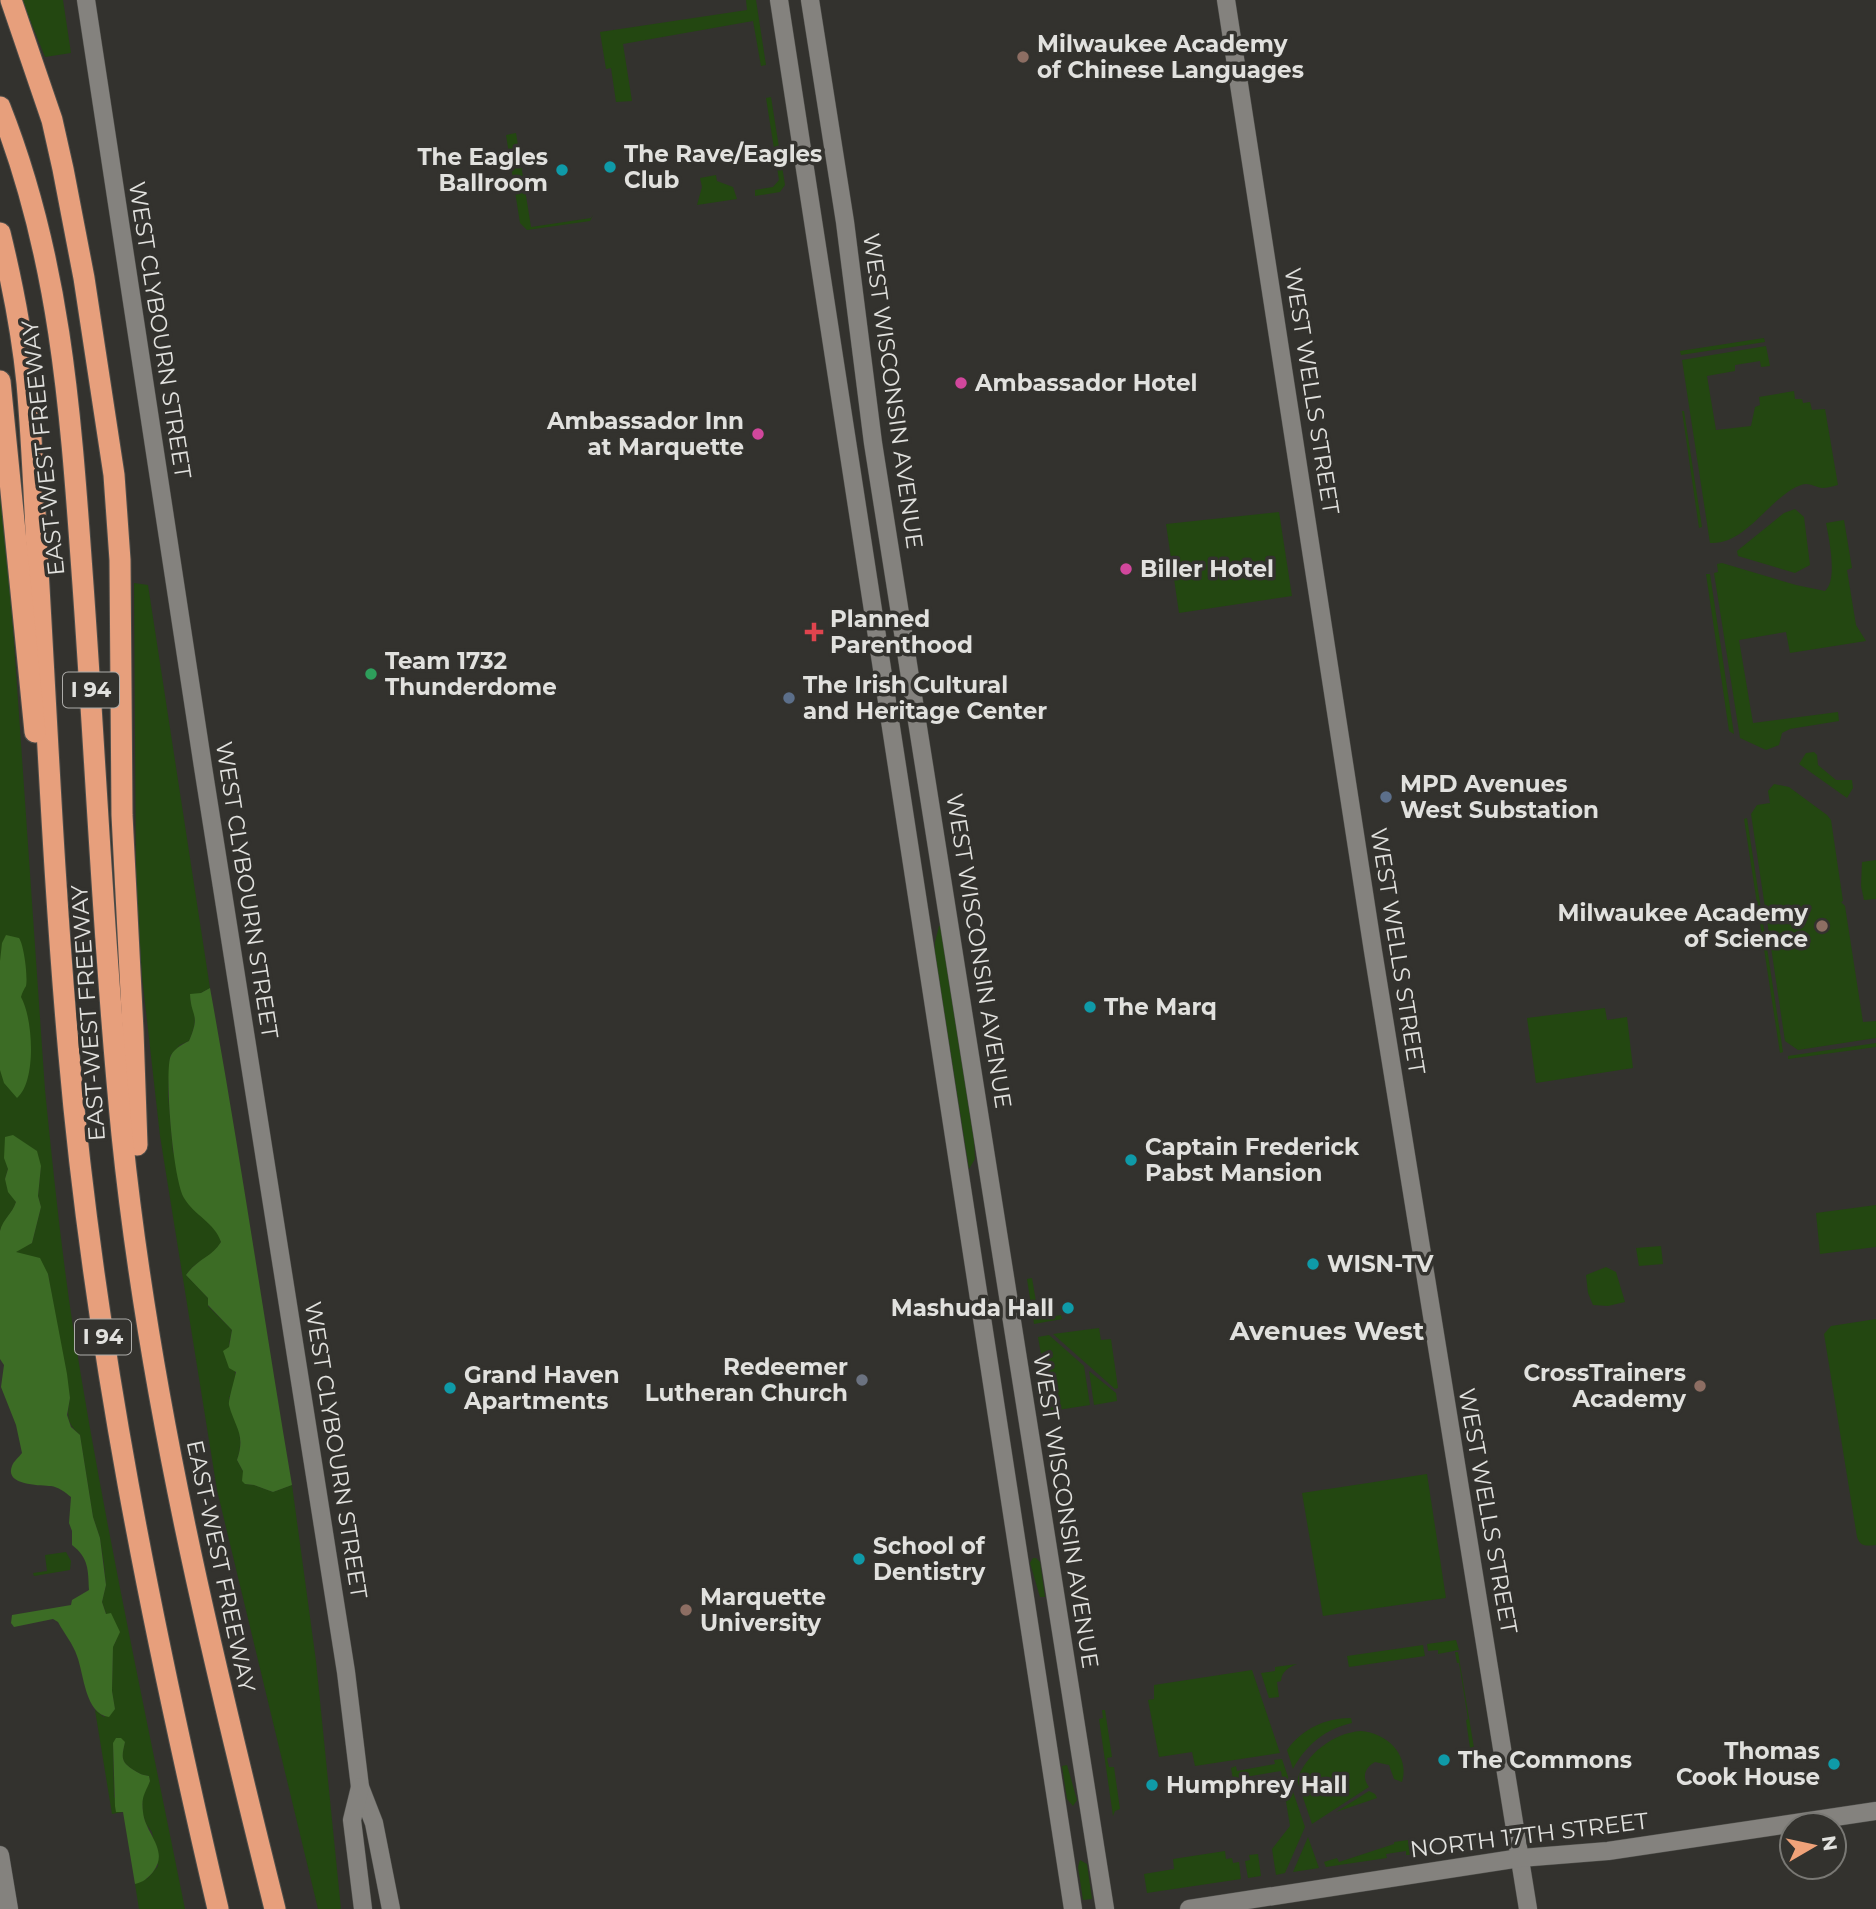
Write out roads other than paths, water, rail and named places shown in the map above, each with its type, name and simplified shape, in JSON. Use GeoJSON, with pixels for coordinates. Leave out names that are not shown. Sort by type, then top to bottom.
{"type":"FeatureCollection","features":[{"type":"Feature","properties":{"kind":"highway"},"geometry":{"type":"LineString","coordinates":[[9,0],[48,107],[63,169],[85,278],[114,475],[120,560],[121,802],[133,1031],[141,1280]]}},
{"type":"Feature","properties":{"kind":"highway","name":"EAST-WEST FREEWAY"},"geometry":{"type":"LineString","coordinates":[[0,107],[33,206],[47,264],[63,355],[90,679],[122,1136],[141,1280],[181,1512],[275,1909]]}},
{"type":"Feature","properties":{"kind":"highway","name":"EAST-WEST FREEWAY"},"geometry":{"type":"LineString","coordinates":[[0,233],[13,293],[27,384],[57,894],[80,1176],[109,1380],[137,1534],[218,1909]]}},
{"type":"Feature","properties":{"kind":"highway"},"geometry":{"type":"LineString","coordinates":[[0,381],[30,698],[57,894]]}},
{"type":"Feature","properties":{"kind":"highway"},"geometry":{"type":"LineString","coordinates":[[187,1775],[205,1909]]}},
{"type":"Feature","properties":{"kind":"main road","name":"WEST CLYBOURN STREET"},"geometry":{"type":"LineString","coordinates":[[86,0],[204,774],[346,1672],[360,1787],[374,1823],[391,1909]]}},
{"type":"Feature","properties":{"kind":"main road"},"geometry":{"type":"LineString","coordinates":[[779,0],[1073,1909]]}},
{"type":"Feature","properties":{"kind":"main road","name":"WEST WISCONSIN AVENUE"},"geometry":{"type":"LineString","coordinates":[[810,0],[845,222],[873,443],[1105,1909]]}},
{"type":"Feature","properties":{"kind":"main road","name":"WEST WELLS STREET"},"geometry":{"type":"LineString","coordinates":[[1226,0],[1388,1048],[1528,1909]]}},
{"type":"Feature","properties":{"kind":"main road","name":"WEST CLYBOURN STREET"},"geometry":{"type":"LineString","coordinates":[[360,1787],[352,1820],[363,1909]]}},
{"type":"Feature","properties":{"kind":"main road","name":"NORTH 17TH STREET"},"geometry":{"type":"LineString","coordinates":[[1189,1909],[1520,1858],[1608,1851],[1876,1811]]}},
{"type":"Feature","properties":{"kind":"main road"},"geometry":{"type":"LineString","coordinates":[[0,1856],[9,1909]]}},
{"type":"Feature","properties":{"kind":"place","name":"Milwaukee Academy of Chinese Languages"},"geometry":{"type":"Point","coordinates":[1023,57]}},
{"type":"Feature","properties":{"kind":"place","name":"The Rave/Eagles Club"},"geometry":{"type":"Point","coordinates":[610,167]}},
{"type":"Feature","properties":{"kind":"place","name":"The Eagles Ballroom"},"geometry":{"type":"Point","coordinates":[562,170]}},
{"type":"Feature","properties":{"kind":"place","name":"Ambassador Hotel"},"geometry":{"type":"Point","coordinates":[961,383]}},
{"type":"Feature","properties":{"kind":"place","name":"Ambassador Inn at Marquette"},"geometry":{"type":"Point","coordinates":[758,434]}},
{"type":"Feature","properties":{"kind":"place","name":"Biller Hotel"},"geometry":{"type":"Point","coordinates":[1126,569]}},
{"type":"Feature","properties":{"kind":"place","name":"Planned Parenthood"},"geometry":{"type":"Point","coordinates":[814,632]}},
{"type":"Feature","properties":{"kind":"place","name":"Team 1732 Thunderdome"},"geometry":{"type":"Point","coordinates":[371,674]}},
{"type":"Feature","properties":{"kind":"place","name":"The Irish Cultural and Heritage Center"},"geometry":{"type":"Point","coordinates":[789,698]}},
{"type":"Feature","properties":{"kind":"place","name":"MPD Avenues West Substation"},"geometry":{"type":"Point","coordinates":[1386,797]}},
{"type":"Feature","properties":{"kind":"place","name":"Milwaukee Academy of Science"},"geometry":{"type":"Point","coordinates":[1822,926]}},
{"type":"Feature","properties":{"kind":"place","name":"The Marq"},"geometry":{"type":"Point","coordinates":[1090,1007]}},
{"type":"Feature","properties":{"kind":"place","name":"Captain Frederick Pabst Mansion"},"geometry":{"type":"Point","coordinates":[1131,1160]}},
{"type":"Feature","properties":{"kind":"place","name":"WISN-TV"},"geometry":{"type":"Point","coordinates":[1313,1264]}},
{"type":"Feature","properties":{"kind":"place","name":"Mashuda Hall"},"geometry":{"type":"Point","coordinates":[1068,1308]}},
{"type":"Feature","properties":{"kind":"place","name":"Redeemer Lutheran Church"},"geometry":{"type":"Point","coordinates":[862,1380]}},
{"type":"Feature","properties":{"kind":"place","name":"CrossTrainers Academy"},"geometry":{"type":"Point","coordinates":[1700,1386]}},
{"type":"Feature","properties":{"kind":"place","name":"Grand Haven Apartments"},"geometry":{"type":"Point","coordinates":[450,1388]}},
{"type":"Feature","properties":{"kind":"place","name":"School of Dentistry"},"geometry":{"type":"Point","coordinates":[859,1559]}},
{"type":"Feature","properties":{"kind":"place","name":"Marquette University"},"geometry":{"type":"Point","coordinates":[686,1610]}},
{"type":"Feature","properties":{"kind":"place","name":"The Commons"},"geometry":{"type":"Point","coordinates":[1444,1760]}},
{"type":"Feature","properties":{"kind":"place","name":"Thomas Cook House"},"geometry":{"type":"Point","coordinates":[1834,1764]}},
{"type":"Feature","properties":{"kind":"place","name":"Humphrey Hall"},"geometry":{"type":"Point","coordinates":[1152,1785]}},
{"type":"Feature","properties":{"kind":"district","name":"Avenues West"},"geometry":{"type":"Point","coordinates":[1327,1331]}}]}
